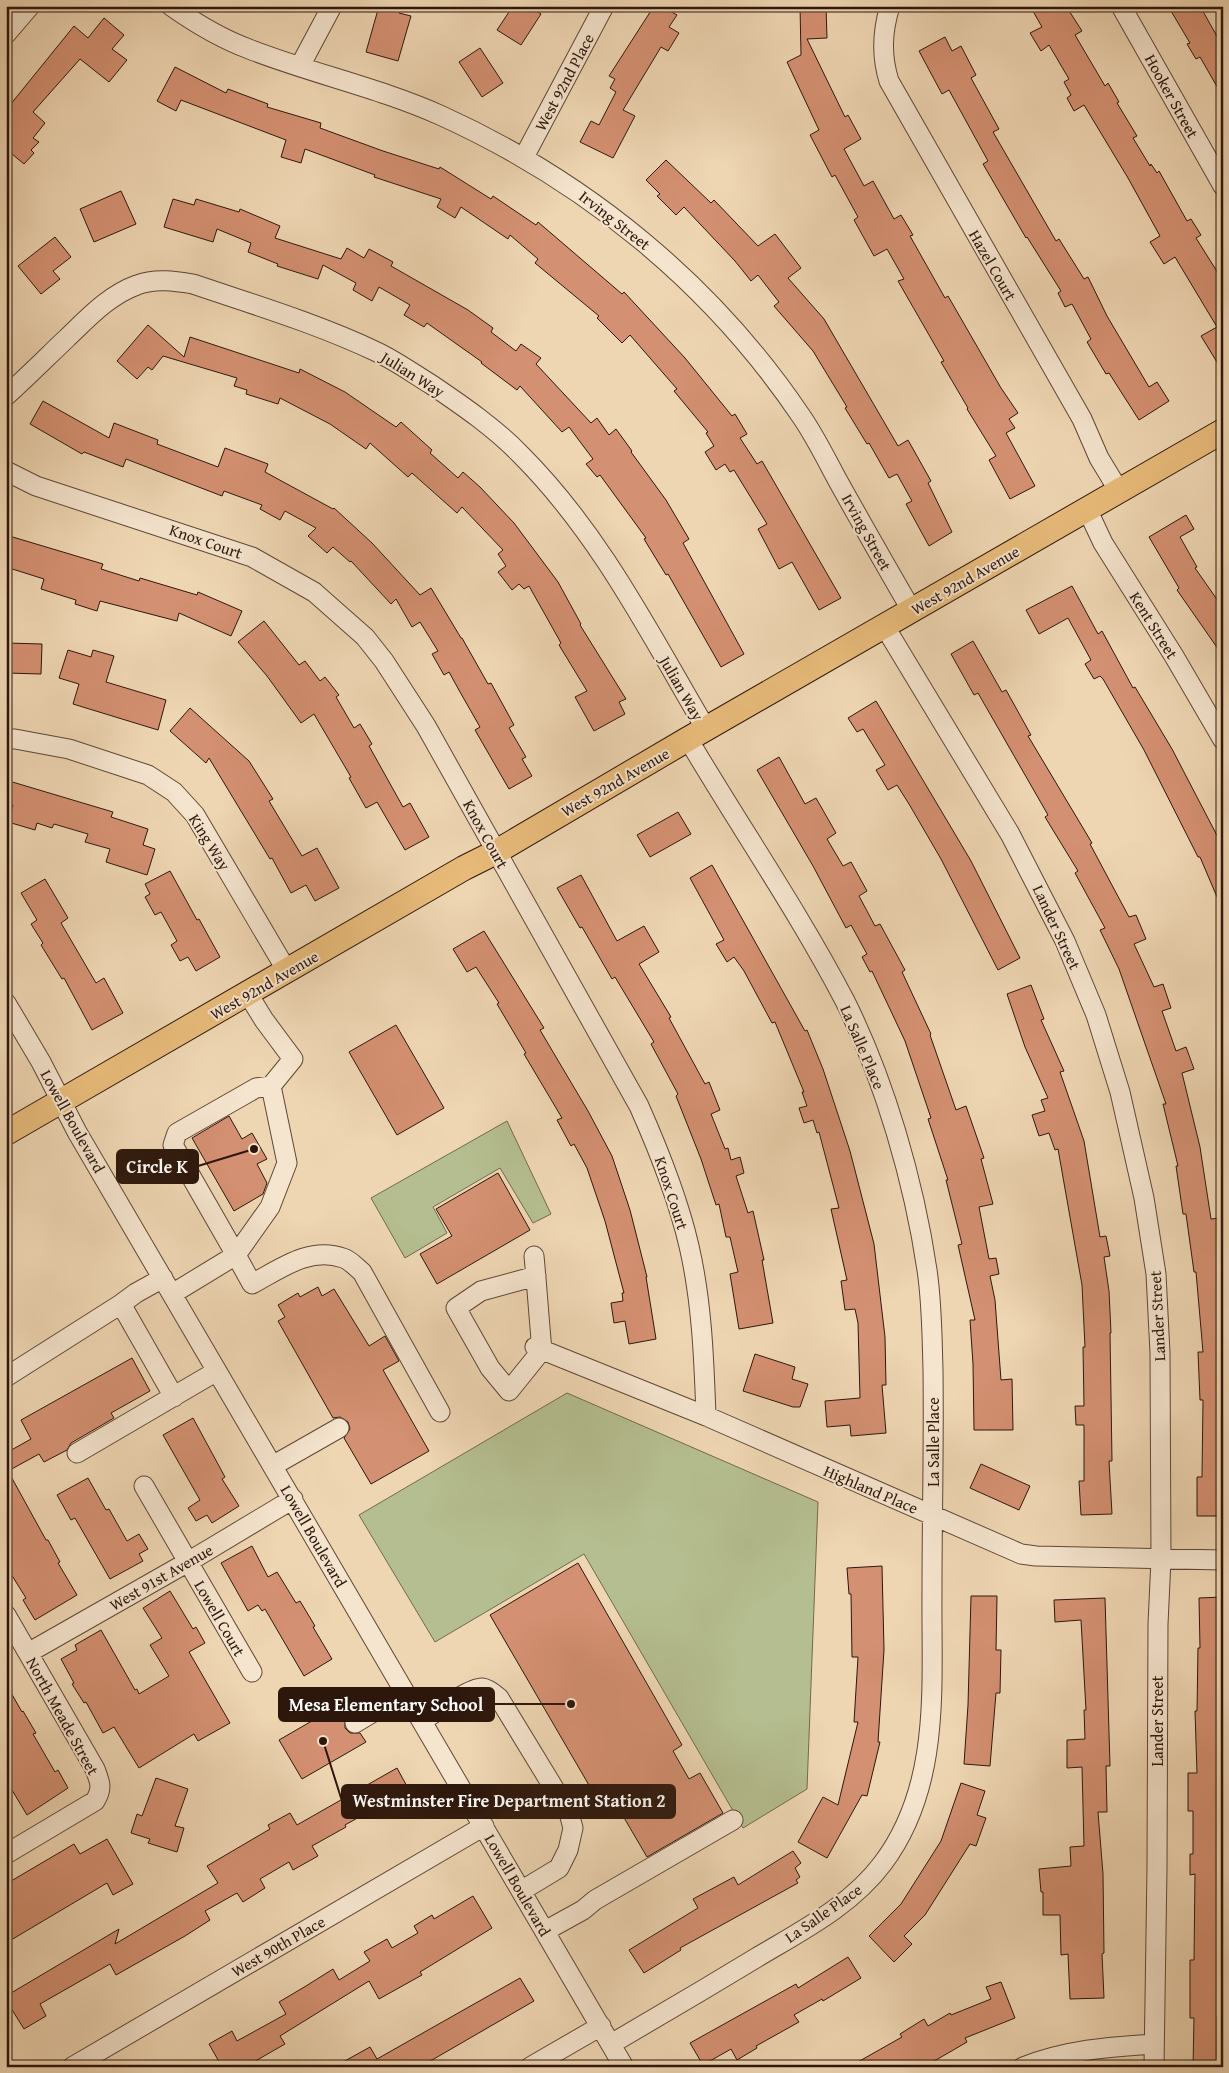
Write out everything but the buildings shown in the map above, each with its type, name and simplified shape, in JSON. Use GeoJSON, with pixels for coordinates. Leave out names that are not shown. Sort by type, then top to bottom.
{"type":"FeatureCollection","features":[{"type":"Feature","properties":{"kind":"main road","name":"West 92nd Avenue"},"geometry":{"type":"LineString","coordinates":[[6,1133],[1223,431]]}},
{"type":"Feature","properties":{"kind":"street"},"geometry":{"type":"LineString","coordinates":[[6,34],[30,6]]}},
{"type":"Feature","properties":{"kind":"street","name":"Irving Street"},"geometry":{"type":"LineString","coordinates":[[171,6],[186,17],[248,49],[389,95],[440,115],[524,158],[593,202],[652,250],[716,309],[744,341],[802,418],[912,611]]}},
{"type":"Feature","properties":{"kind":"street"},"geometry":{"type":"LineString","coordinates":[[300,66],[332,6]]}},
{"type":"Feature","properties":{"kind":"street","name":"West 92nd Place"},"geometry":{"type":"LineString","coordinates":[[524,158],[604,6]]}},
{"type":"Feature","properties":{"kind":"street","name":"Hazel Court"},"geometry":{"type":"LineString","coordinates":[[890,6],[884,34],[884,64],[888,81],[1082,419],[1098,458],[1119,490]]}},
{"type":"Feature","properties":{"kind":"street","name":"Hooker Street"},"geometry":{"type":"LineString","coordinates":[[1121,6],[1223,186]]}},
{"type":"Feature","properties":{"kind":"street","name":"Julian Way"},"geometry":{"type":"LineString","coordinates":[[6,396],[113,298],[136,285],[148,282],[174,281],[194,284],[314,325],[378,352],[416,375],[468,411],[521,454],[556,492],[600,550],[697,734]]}},
{"type":"Feature","properties":{"kind":"street","name":"Knox Court"},"geometry":{"type":"LineString","coordinates":[[6,472],[36,486],[252,557],[314,592],[365,636],[384,661],[426,726],[639,1106],[675,1198],[689,1246],[698,1301],[703,1349],[706,1416]]}},
{"type":"Feature","properties":{"kind":"street","name":"Kent Street"},"geometry":{"type":"LineString","coordinates":[[1087,509],[1103,543],[1174,656],[1223,740]]}},
{"type":"Feature","properties":{"kind":"street","name":"Lander Street"},"geometry":{"type":"LineString","coordinates":[[885,627],[1010,834],[1066,942],[1096,1015],[1117,1084],[1144,1198],[1156,1274],[1160,1353],[1161,1559],[1158,1624],[1154,2067]]}},
{"type":"Feature","properties":{"kind":"street","name":"La Salle Place"},"geometry":{"type":"LineString","coordinates":[[611,2044],[818,1921],[855,1893],[871,1878],[906,1828],[922,1786],[927,1755],[931,1706],[934,1421],[931,1309],[928,1275],[912,1188],[885,1101],[846,1005],[697,734]]}},
{"type":"Feature","properties":{"kind":"street","name":"King Way"},"geometry":{"type":"LineString","coordinates":[[6,739],[68,749],[148,775],[174,792],[195,815],[287,971]]}},
{"type":"Feature","properties":{"kind":"street"},"geometry":{"type":"LineString","coordinates":[[248,994],[264,1020],[293,1059],[270,1086],[256,1088],[177,1133],[173,1145],[252,1284],[300,1258],[325,1253],[345,1258],[362,1272],[440,1412]]}},
{"type":"Feature","properties":{"kind":"street","name":"Lowell Boulevard"},"geometry":{"type":"LineString","coordinates":[[6,1004],[41,1062],[61,1102],[217,1372],[274,1465],[405,1694],[624,2067]]}},
{"type":"Feature","properties":{"kind":"street"},"geometry":{"type":"LineString","coordinates":[[172,1294],[236,1255],[270,1207],[287,1163],[270,1086]]}},
{"type":"Feature","properties":{"kind":"street"},"geometry":{"type":"LineString","coordinates":[[534,1256],[536,1276],[538,1348],[509,1391],[490,1368],[456,1308],[481,1290],[536,1276]]}},
{"type":"Feature","properties":{"kind":"street"},"geometry":{"type":"LineString","coordinates":[[6,1377],[136,1293],[163,1278]]}},
{"type":"Feature","properties":{"kind":"street"},"geometry":{"type":"LineString","coordinates":[[121,1304],[174,1397]]}},
{"type":"Feature","properties":{"kind":"street","name":"Highland Place"},"geometry":{"type":"LineString","coordinates":[[538,1348],[706,1416],[1021,1554],[1036,1556],[1223,1560]]}},
{"type":"Feature","properties":{"kind":"street"},"geometry":{"type":"LineString","coordinates":[[77,1454],[217,1372]]}},
{"type":"Feature","properties":{"kind":"street"},"geometry":{"type":"LineString","coordinates":[[274,1465],[339,1428]]}},
{"type":"Feature","properties":{"kind":"street","name":"Lowell Court"},"geometry":{"type":"LineString","coordinates":[[144,1486],[252,1672]]}},
{"type":"Feature","properties":{"kind":"street","name":"West 91st Avenue"},"geometry":{"type":"LineString","coordinates":[[28,1653],[293,1500]]}},
{"type":"Feature","properties":{"kind":"street","name":"North Meade Street"},"geometry":{"type":"LineString","coordinates":[[6,1615],[94,1769],[101,1786],[101,1792],[95,1801],[6,1854]]}},
{"type":"Feature","properties":{"kind":"street"},"geometry":{"type":"LineString","coordinates":[[422,1721],[471,1691],[481,1688],[490,1691],[499,1698],[569,1813],[573,1828],[568,1850],[561,1866],[521,1891]]}},
{"type":"Feature","properties":{"kind":"street"},"geometry":{"type":"LineString","coordinates":[[355,1723],[405,1694]]}},
{"type":"Feature","properties":{"kind":"street"},"geometry":{"type":"LineString","coordinates":[[545,1931],[733,1820]]}},
{"type":"Feature","properties":{"kind":"street","name":"West 90th Place"},"geometry":{"type":"LineString","coordinates":[[72,2067],[484,1826]]}},
{"type":"Feature","properties":{"kind":"street"},"geometry":{"type":"LineString","coordinates":[[530,2067],[601,2026]]}},
{"type":"Feature","properties":{"kind":"street"},"geometry":{"type":"LineString","coordinates":[[1023,2067],[1046,2058],[1096,2047],[1154,2044]]}},
{"type":"Feature","properties":{"kind":"green space"},"geometry":{"type":"Polygon","coordinates":[[[507,1121],[551,1214],[533,1223],[500,1168],[433,1207],[447,1233],[405,1258],[371,1198],[507,1121]]]}},
{"type":"Feature","properties":{"kind":"green space"},"geometry":{"type":"Polygon","coordinates":[[[567,1393],[818,1502],[807,1789],[743,1828],[584,1554],[435,1642],[359,1515],[567,1393]]]}},
{"type":"Feature","properties":{"kind":"place","name":"Circle K"},"geometry":{"type":"Point","coordinates":[254,1149]}},
{"type":"Feature","properties":{"kind":"place","name":"Mesa Elementary School"},"geometry":{"type":"Point","coordinates":[571,1704]}},
{"type":"Feature","properties":{"kind":"place","name":"Westminster Fire Department Station 2"},"geometry":{"type":"Point","coordinates":[323,1741]}}]}
